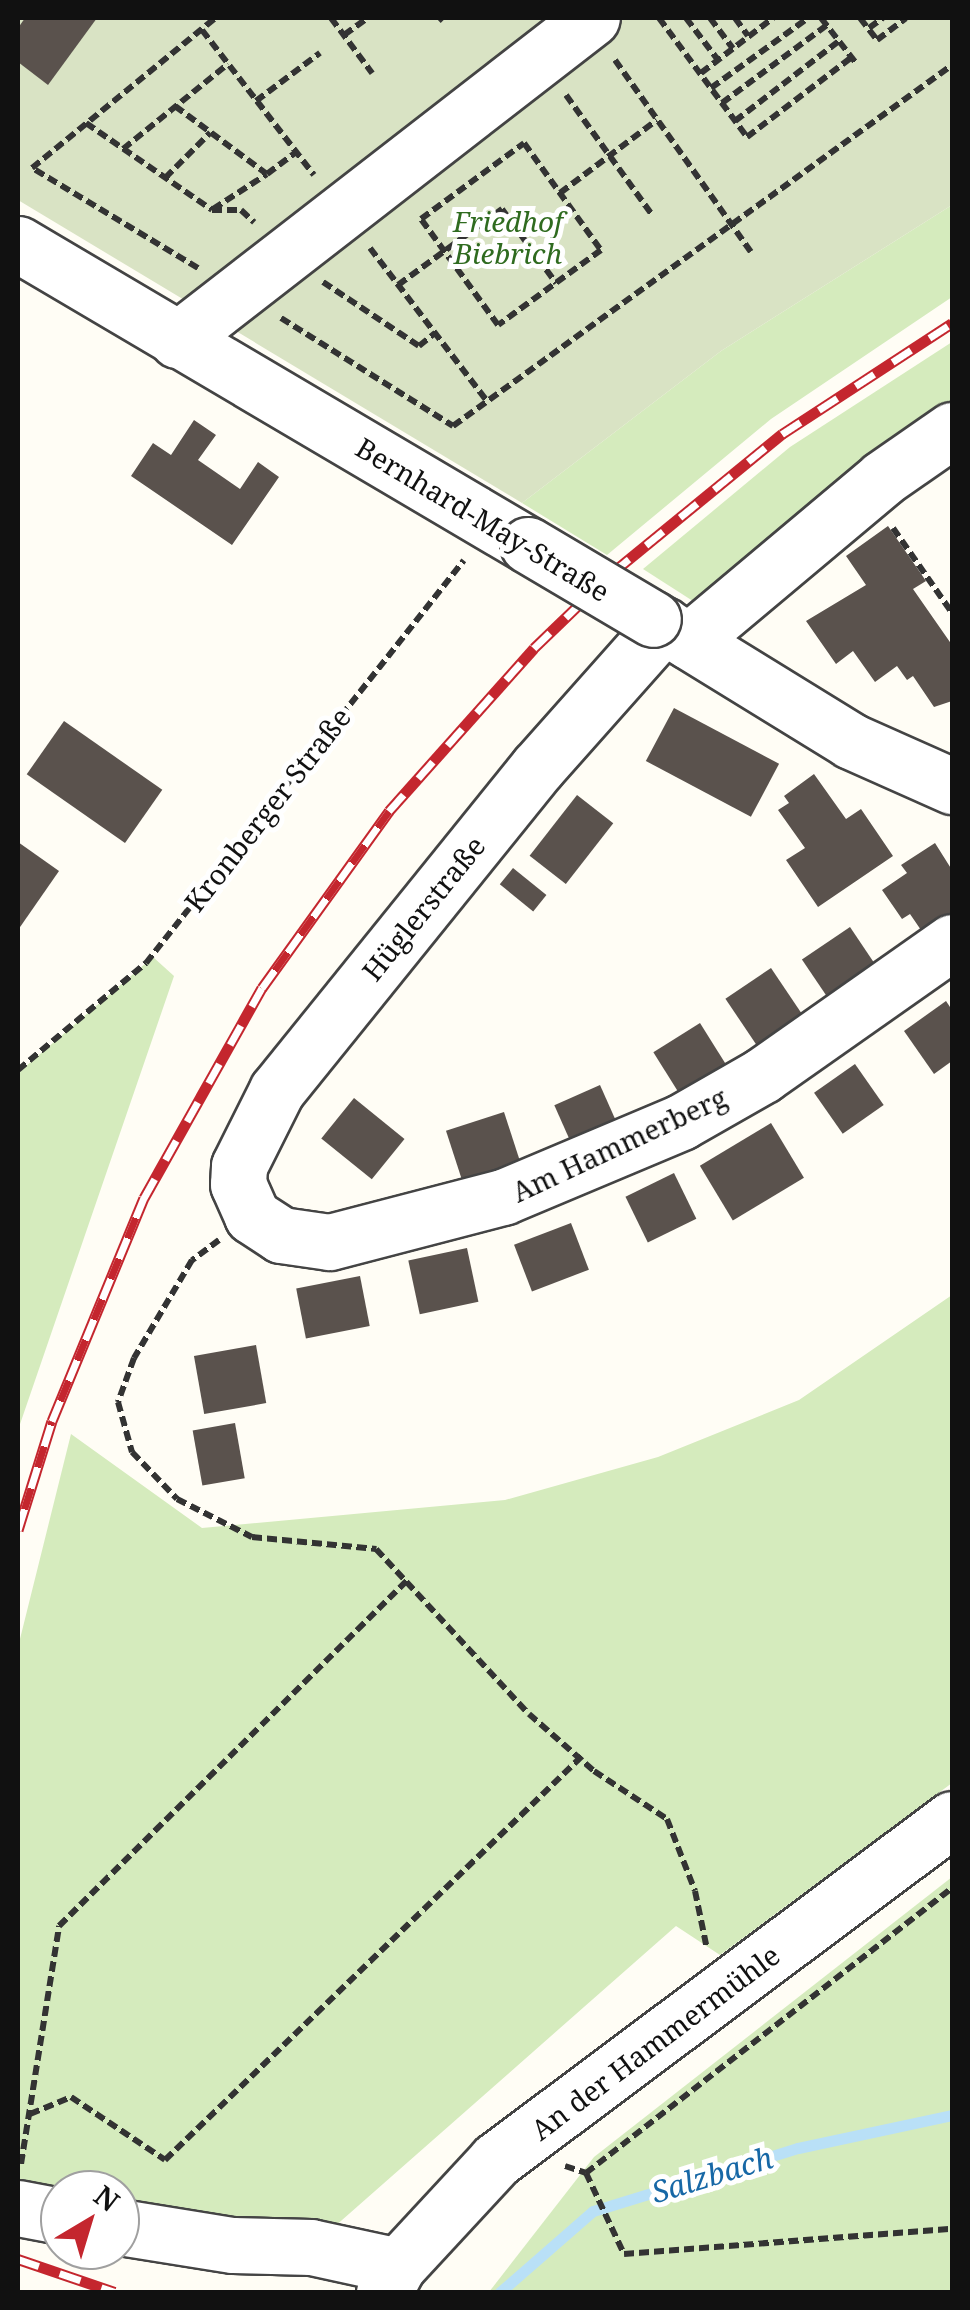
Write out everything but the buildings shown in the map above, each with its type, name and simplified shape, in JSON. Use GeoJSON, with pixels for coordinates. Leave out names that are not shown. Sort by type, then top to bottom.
{"type":"FeatureCollection","features":[{"type":"Feature","properties":{"kind":"street"},"geometry":{"type":"LineString","coordinates":[[177,340],[590,19]]}},
{"type":"Feature","properties":{"kind":"street","name":"Bernhard-May-Straße"},"geometry":{"type":"LineString","coordinates":[[18,244],[669,628],[851,741],[952,786]]}},
{"type":"Feature","properties":{"kind":"street","name":"Hüglerstraße"},"geometry":{"type":"LineString","coordinates":[[252,1216],[238,1184],[239,1166],[277,1090],[537,768],[669,628],[952,430]]}},
{"type":"Feature","properties":{"kind":"street","name":"Am Hammerberg"},"geometry":{"type":"LineString","coordinates":[[252,1216],[281,1235],[330,1242],[503,1197],[681,1122],[763,1075],[952,942]]}},
{"type":"Feature","properties":{"kind":"street","name":"An der Hammermühle"},"geometry":{"type":"LineString","coordinates":[[391,2279],[496,2160],[952,1819]]}},
{"type":"Feature","properties":{"kind":"street"},"geometry":{"type":"LineString","coordinates":[[140,2230],[233,2245],[311,2246],[391,2279]]}},
{"type":"Feature","properties":{"kind":"path"},"geometry":{"type":"LineString","coordinates":[[216,18],[32,168],[453,426],[952,66]]}},
{"type":"Feature","properties":{"kind":"path"},"geometry":{"type":"LineString","coordinates":[[331,18],[372,73]]}},
{"type":"Feature","properties":{"kind":"path"},"geometry":{"type":"LineString","coordinates":[[344,34],[367,18]]}},
{"type":"Feature","properties":{"kind":"path"},"geometry":{"type":"LineString","coordinates":[[659,18],[747,137],[854,60],[821,18]]}},
{"type":"Feature","properties":{"kind":"path"},"geometry":{"type":"LineString","coordinates":[[686,18],[718,60]]}},
{"type":"Feature","properties":{"kind":"path"},"geometry":{"type":"LineString","coordinates":[[710,18],[733,48]]}},
{"type":"Feature","properties":{"kind":"path"},"geometry":{"type":"LineString","coordinates":[[734,18],[748,36]]}},
{"type":"Feature","properties":{"kind":"path"},"geometry":{"type":"LineString","coordinates":[[711,88],[808,18]]}},
{"type":"Feature","properties":{"kind":"path"},"geometry":{"type":"LineString","coordinates":[[860,18],[877,40],[906,18]]}},
{"type":"Feature","properties":{"kind":"path"},"geometry":{"type":"LineString","coordinates":[[869,28],[883,18]]}},
{"type":"Feature","properties":{"kind":"path"},"geometry":{"type":"LineString","coordinates":[[590,19],[751,252]]}},
{"type":"Feature","properties":{"kind":"path"},"geometry":{"type":"LineString","coordinates":[[700,73],[767,19]]}},
{"type":"Feature","properties":{"kind":"path"},"geometry":{"type":"LineString","coordinates":[[722,103],[827,25]]}},
{"type":"Feature","properties":{"kind":"path"},"geometry":{"type":"LineString","coordinates":[[735,121],[839,41]]}},
{"type":"Feature","properties":{"kind":"path"},"geometry":{"type":"LineString","coordinates":[[256,100],[320,53]]}},
{"type":"Feature","properties":{"kind":"path"},"geometry":{"type":"LineString","coordinates":[[123,149],[228,64]]}},
{"type":"Feature","properties":{"kind":"path"},"geometry":{"type":"LineString","coordinates":[[558,84],[654,216]]}},
{"type":"Feature","properties":{"kind":"path"},"geometry":{"type":"LineString","coordinates":[[176,106],[267,174]]}},
{"type":"Feature","properties":{"kind":"path"},"geometry":{"type":"LineString","coordinates":[[560,193],[657,120]]}},
{"type":"Feature","properties":{"kind":"path"},"geometry":{"type":"LineString","coordinates":[[86,124],[212,210],[296,152]]}},
{"type":"Feature","properties":{"kind":"path"},"geometry":{"type":"LineString","coordinates":[[165,178],[210,133]]}},
{"type":"Feature","properties":{"kind":"path"},"geometry":{"type":"LineString","coordinates":[[524,143],[560,193],[601,250],[498,325],[421,218],[524,143]]}},
{"type":"Feature","properties":{"kind":"path"},"geometry":{"type":"LineString","coordinates":[[398,285],[502,210],[556,283]]}},
{"type":"Feature","properties":{"kind":"path"},"geometry":{"type":"LineString","coordinates":[[284,256],[419,346],[435,333]]}},
{"type":"Feature","properties":{"kind":"path"},"geometry":{"type":"LineString","coordinates":[[868,491],[952,613]]}},
{"type":"Feature","properties":{"kind":"path","name":"Kronberger Straße"},"geometry":{"type":"LineString","coordinates":[[18,1070],[146,963],[510,534]]}},
{"type":"Feature","properties":{"kind":"path"},"geometry":{"type":"LineString","coordinates":[[192,1260],[154,1318],[118,1402],[132,1452],[198,1513],[252,1537],[376,1549],[408,1579],[529,1714],[582,1756],[594,1772],[667,1819],[695,1891],[717,1998]]}},
{"type":"Feature","properties":{"kind":"path"},"geometry":{"type":"LineString","coordinates":[[18,2184],[59,1926],[408,1579]]}},
{"type":"Feature","properties":{"kind":"path"},"geometry":{"type":"LineString","coordinates":[[29,2114],[71,2097],[165,2160],[582,1756]]}},
{"type":"Feature","properties":{"kind":"path"},"geometry":{"type":"LineString","coordinates":[[586,2173],[952,1888]]}},
{"type":"Feature","properties":{"kind":"path"},"geometry":{"type":"LineString","coordinates":[[560,2161],[586,2173],[624,2254],[952,2230]]}},
{"type":"Feature","properties":{"kind":"green space","name":"Friedhof Biebrich"},"geometry":{"type":"Polygon","coordinates":[[[18,18],[952,18],[952,205],[721,351],[522,503],[18,200],[18,18]]]}},
{"type":"Feature","properties":{"kind":"green space"},"geometry":{"type":"Polygon","coordinates":[[[952,205],[952,297],[771,419],[607,555],[522,503],[721,351],[952,205]]]}},
{"type":"Feature","properties":{"kind":"green space"},"geometry":{"type":"Polygon","coordinates":[[[952,342],[952,405],[696,603],[643,569],[790,447],[952,342]]]}},
{"type":"Feature","properties":{"kind":"green space"},"geometry":{"type":"Polygon","coordinates":[[[153,957],[174,976],[18,1430],[18,1073],[153,957]]]}},
{"type":"Feature","properties":{"kind":"green space"},"geometry":{"type":"Polygon","coordinates":[[[952,1295],[952,1783],[720,1955],[676,1926],[325,2235],[140,2212],[140,2170],[40,2170],[40,2187],[18,2186],[18,1647],[71,1434],[202,1528],[505,1500],[658,1457],[799,1400],[952,1295]]]}},
{"type":"Feature","properties":{"kind":"green space"},"geometry":{"type":"Polygon","coordinates":[[[952,1877],[952,2292],[489,2292],[594,2157],[952,1877]]]}},
{"type":"Feature","properties":{"kind":"waterway","name":"Salzbach"},"geometry":{"type":"LineString","coordinates":[[500,2292],[593,2211],[798,2148],[952,2115]]}},
{"type":"Feature","properties":{"kind":"railway"},"geometry":{"type":"LineString","coordinates":[[18,1530],[52,1421],[144,1198],[262,988],[389,811],[534,648],[612,573],[782,434],[952,323]]}},
{"type":"Feature","properties":{"kind":"railway"},"geometry":{"type":"LineString","coordinates":[[18,2259],[115,2292]]}}]}
